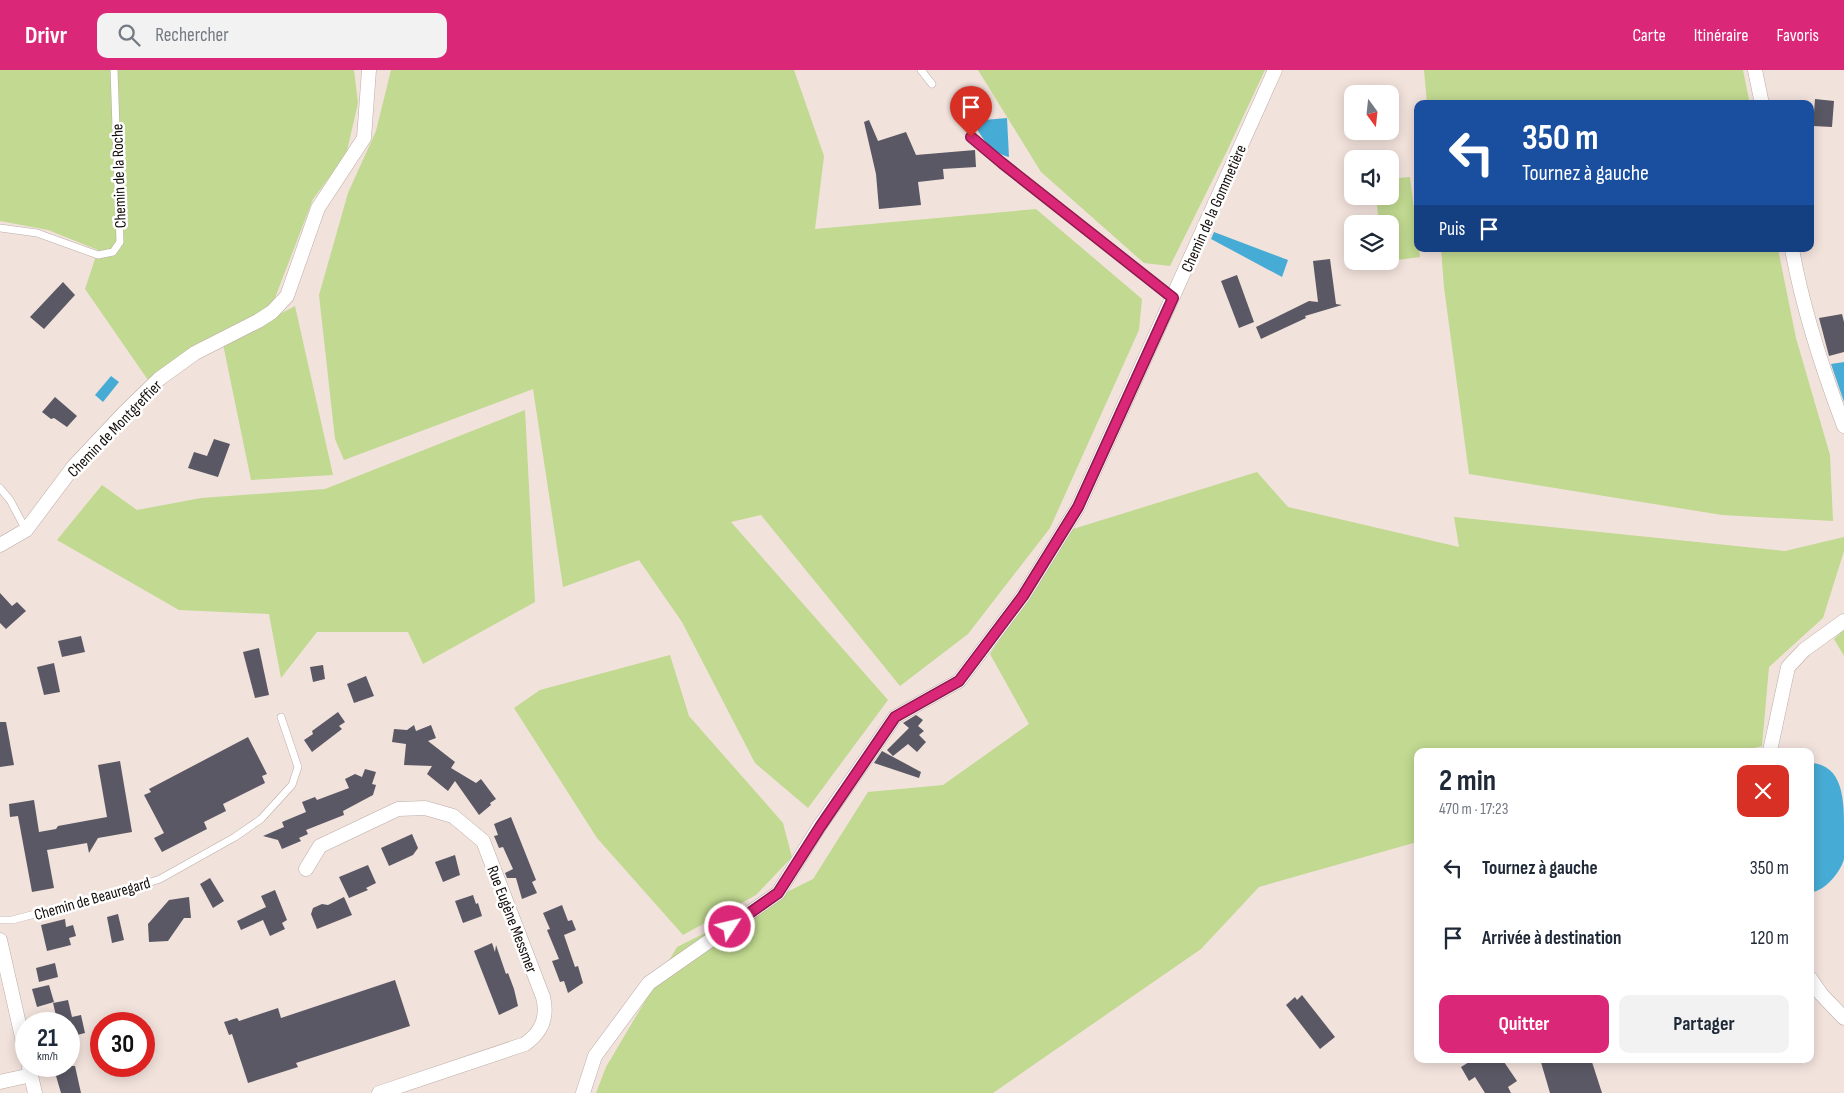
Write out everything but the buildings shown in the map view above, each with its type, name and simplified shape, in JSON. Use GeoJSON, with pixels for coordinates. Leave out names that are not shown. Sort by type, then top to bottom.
{"type":"FeatureCollection","features":[{"type":"Feature","properties":{"kind":"street","name":"Chemin de Montgreffier"},"geometry":{"type":"LineString","coordinates":[[0,545],[26,530],[74,466],[124,412],[159,379],[195,353],[258,322],[272,312],[287,296],[318,208],[364,138],[368,70]]}},
{"type":"Feature","properties":{"kind":"street","name":"Chemin de la Gommetière"},"geometry":{"type":"LineString","coordinates":[[583,1093],[595,1056],[649,983],[778,893],[820,827],[895,717],[959,681],[1012,612],[1078,507],[1275,70]]}},
{"type":"Feature","properties":{"kind":"street"},"geometry":{"type":"LineString","coordinates":[[1755,70],[1761,100]]}},
{"type":"Feature","properties":{"kind":"street"},"geometry":{"type":"LineString","coordinates":[[1792,252],[1798,285],[1821,365],[1844,426]]}},
{"type":"Feature","properties":{"kind":"street"},"geometry":{"type":"LineString","coordinates":[[1771,748],[1788,667],[1804,650],[1844,621]]}},
{"type":"Feature","properties":{"kind":"street","name":"Rue Eugène Messmer"},"geometry":{"type":"LineString","coordinates":[[306,869],[320,846],[398,809],[425,808],[453,816],[483,841],[543,997],[546,1008],[543,1024],[534,1038],[525,1044],[379,1093]]}},
{"type":"Feature","properties":{"kind":"street"},"geometry":{"type":"LineString","coordinates":[[0,940],[16,1012]]}},
{"type":"Feature","properties":{"kind":"street"},"geometry":{"type":"LineString","coordinates":[[1814,984],[1844,1018]]}},
{"type":"Feature","properties":{"kind":"street"},"geometry":{"type":"LineString","coordinates":[[0,1082],[15,1076]]}},
{"type":"Feature","properties":{"kind":"street"},"geometry":{"type":"LineString","coordinates":[[31,1077],[35,1093]]}},
{"type":"Feature","properties":{"kind":"lane","name":"Chemin de la Roche"},"geometry":{"type":"LineString","coordinates":[[0,228],[37,234],[98,255],[112,252],[120,242],[114,70]]}},
{"type":"Feature","properties":{"kind":"lane"},"geometry":{"type":"LineString","coordinates":[[921,70],[932,84]]}},
{"type":"Feature","properties":{"kind":"lane"},"geometry":{"type":"LineString","coordinates":[[971,137],[1173,298]]}},
{"type":"Feature","properties":{"kind":"lane"},"geometry":{"type":"LineString","coordinates":[[0,488],[10,500],[26,530]]}},
{"type":"Feature","properties":{"kind":"lane","name":"Chemin de Beauregard"},"geometry":{"type":"LineString","coordinates":[[0,920],[12,920],[124,891],[160,878],[235,837],[260,819],[292,785],[298,767],[280,717]]}},
{"type":"Feature","properties":{"kind":"green space"},"geometry":{"type":"Polygon","coordinates":[[[0,70],[354,70],[358,103],[346,155],[313,199],[273,303],[221,338],[148,380],[85,289],[98,250],[48,230],[0,221],[0,70]]]}},
{"type":"Feature","properties":{"kind":"green space"},"geometry":{"type":"Polygon","coordinates":[[[391,70],[794,70],[824,156],[815,229],[1036,209],[1142,299],[1139,330],[1050,528],[968,634],[900,686],[761,515],[731,522],[888,700],[808,808],[755,763],[682,622],[639,560],[563,587],[533,389],[344,460],[335,439],[319,295],[348,193],[376,131],[391,70]]]}},
{"type":"Feature","properties":{"kind":"green space"},"geometry":{"type":"Polygon","coordinates":[[[978,70],[1265,70],[1170,266],[1144,263],[1041,172],[978,70]]]}},
{"type":"Feature","properties":{"kind":"green space"},"geometry":{"type":"Polygon","coordinates":[[[1424,70],[1743,70],[1749,100],[1427,100],[1424,70]]]}},
{"type":"Feature","properties":{"kind":"green space"},"geometry":{"type":"Polygon","coordinates":[[[1410,177],[1414,209],[1414,252],[1419,252],[1420,257],[1399,260],[1399,215],[1378,215],[1377,205],[1399,205],[1399,178],[1410,177]]]}},
{"type":"Feature","properties":{"kind":"green space"},"geometry":{"type":"Polygon","coordinates":[[[1441,252],[1779,252],[1796,338],[1830,455],[1833,521],[1722,515],[1469,474],[1444,287],[1441,252]]]}},
{"type":"Feature","properties":{"kind":"green space"},"geometry":{"type":"Polygon","coordinates":[[[295,306],[333,475],[251,480],[223,344],[295,306]]]}},
{"type":"Feature","properties":{"kind":"green space"},"geometry":{"type":"Polygon","coordinates":[[[525,410],[535,602],[423,664],[408,632],[317,632],[281,678],[269,614],[179,610],[57,540],[102,485],[137,510],[201,498],[325,489],[525,410]]]}},
{"type":"Feature","properties":{"kind":"green space"},"geometry":{"type":"Polygon","coordinates":[[[1257,472],[1288,507],[1459,547],[1454,517],[1785,551],[1844,537],[1844,551],[1823,618],[1769,667],[1762,746],[1754,748],[1414,748],[1414,843],[1259,887],[1201,949],[993,1093],[596,1093],[606,1067],[677,947],[813,879],[868,792],[943,785],[1029,724],[990,654],[1073,529],[1257,472]]]}},
{"type":"Feature","properties":{"kind":"green space"},"geometry":{"type":"Polygon","coordinates":[[[1844,630],[1844,656],[1834,639],[1844,630]]]}},
{"type":"Feature","properties":{"kind":"green space"},"geometry":{"type":"Polygon","coordinates":[[[670,655],[689,716],[783,823],[792,857],[756,895],[683,935],[597,838],[514,708],[540,690],[670,655]]]}},
{"type":"Feature","properties":{"kind":"water"},"geometry":{"type":"Polygon","coordinates":[[[1007,118],[1009,157],[988,145],[975,125],[984,120],[1007,118]]]}},
{"type":"Feature","properties":{"kind":"water"},"geometry":{"type":"Polygon","coordinates":[[[1214,232],[1288,260],[1282,277],[1211,239],[1214,232]]]}},
{"type":"Feature","properties":{"kind":"water"},"geometry":{"type":"Polygon","coordinates":[[[1844,362],[1844,402],[1831,364],[1844,362]]]}},
{"type":"Feature","properties":{"kind":"water"},"geometry":{"type":"Polygon","coordinates":[[[111,376],[119,382],[103,402],[95,395],[111,376]]]}},
{"type":"Feature","properties":{"kind":"water"},"geometry":{"type":"Polygon","coordinates":[[[1814,764],[1830,770],[1840,786],[1843,807],[1844,844],[1844,859],[1839,870],[1831,881],[1815,891],[1814,764]]]}},
{"type":"Feature","properties":{"kind":"route"},"geometry":{"type":"LineString","coordinates":[[730,927],[778,893],[820,827],[895,717],[959,681],[1023,596],[1078,507],[1173,298],[971,137]]}}]}
